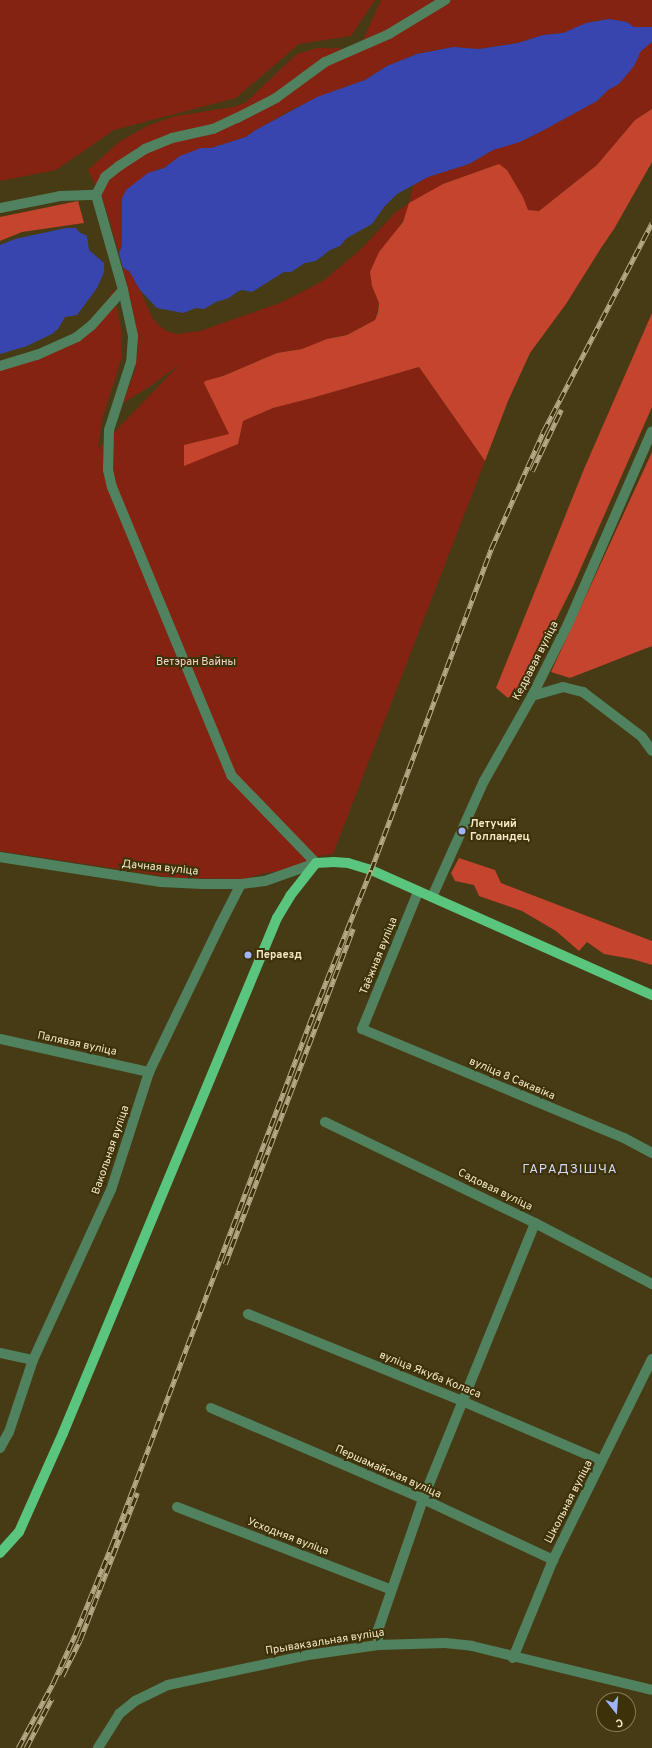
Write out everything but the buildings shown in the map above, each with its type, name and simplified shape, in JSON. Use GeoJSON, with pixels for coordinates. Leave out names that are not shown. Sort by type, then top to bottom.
{"type":"FeatureCollection","features":[{"type":"Feature","properties":{"kind":"main road"},"geometry":{"type":"LineString","coordinates":[[0,1555],[19,1532],[63,1433],[277,918],[290,896],[316,863],[348,863],[371,870],[652,995]]}},
{"type":"Feature","properties":{"kind":"street"},"geometry":{"type":"LineString","coordinates":[[316,863],[231,775],[112,487],[108,470],[109,430],[126,379],[132,349],[131,320],[96,195],[105,177],[144,149],[172,138],[213,128],[236,118],[276,98],[325,62],[389,34],[445,0]]}},
{"type":"Feature","properties":{"kind":"street"},"geometry":{"type":"LineString","coordinates":[[0,208],[60,196],[96,195]]}},
{"type":"Feature","properties":{"kind":"street"},"geometry":{"type":"LineString","coordinates":[[0,366],[37,355],[77,337],[92,325],[123,290]]}},
{"type":"Feature","properties":{"kind":"street","name":"Кедравая вуліца"},"geometry":{"type":"LineString","coordinates":[[432,897],[484,781],[532,696],[568,624],[652,431]]}},
{"type":"Feature","properties":{"kind":"street"},"geometry":{"type":"LineString","coordinates":[[532,696],[563,687],[583,692],[642,737],[652,751]]}},
{"type":"Feature","properties":{"kind":"street","name":"Дачная вуліца"},"geometry":{"type":"LineString","coordinates":[[0,857],[161,882],[241,884],[282,876],[316,863]]}},
{"type":"Feature","properties":{"kind":"street","name":"Вакольная вуліца"},"geometry":{"type":"LineString","coordinates":[[0,1448],[9,1432],[32,1360],[111,1190],[149,1072],[241,884]]}},
{"type":"Feature","properties":{"kind":"street","name":"Таёжная вуліца"},"geometry":{"type":"LineString","coordinates":[[362,1029],[418,892]]}},
{"type":"Feature","properties":{"kind":"street","name":"вуліца 8 Сакавіка"},"geometry":{"type":"LineString","coordinates":[[362,1029],[624,1138],[652,1153]]}},
{"type":"Feature","properties":{"kind":"street","name":"Палявая вуліца"},"geometry":{"type":"LineString","coordinates":[[0,1039],[149,1072]]}},
{"type":"Feature","properties":{"kind":"street","name":"Садовая вуліца"},"geometry":{"type":"LineString","coordinates":[[325,1122],[535,1223],[652,1284]]}},
{"type":"Feature","properties":{"kind":"street"},"geometry":{"type":"LineString","coordinates":[[378,1645],[378,1630],[390,1590],[423,1499],[535,1223]]}},
{"type":"Feature","properties":{"kind":"street","name":"вуліца Якуба Коласа"},"geometry":{"type":"LineString","coordinates":[[248,1314],[462,1401],[602,1461]]}},
{"type":"Feature","properties":{"kind":"street"},"geometry":{"type":"LineString","coordinates":[[0,1353],[32,1360]]}},
{"type":"Feature","properties":{"kind":"street","name":"Школьная вуліца"},"geometry":{"type":"LineString","coordinates":[[513,1658],[553,1560],[652,1359]]}},
{"type":"Feature","properties":{"kind":"street","name":"Першамайская вуліца"},"geometry":{"type":"LineString","coordinates":[[211,1408],[423,1499],[553,1560]]}},
{"type":"Feature","properties":{"kind":"street","name":"Усходняя вуліца"},"geometry":{"type":"LineString","coordinates":[[177,1507],[390,1590]]}},
{"type":"Feature","properties":{"kind":"street","name":"Прывакзальная вуліца"},"geometry":{"type":"LineString","coordinates":[[98,1748],[119,1714],[135,1701],[168,1685],[308,1655],[378,1645],[445,1643],[472,1646],[513,1658],[652,1690]]}},
{"type":"Feature","properties":{"kind":"green space"},"geometry":{"type":"Polygon","coordinates":[[[0,0],[375,0],[351,36],[299,44],[236,98],[114,130],[56,170],[0,181],[0,0]]]}},
{"type":"Feature","properties":{"kind":"green space"},"geometry":{"type":"Polygon","coordinates":[[[381,0],[652,0],[652,27],[634,27],[627,22],[609,19],[595,21],[563,33],[543,35],[518,43],[479,49],[453,47],[417,54],[387,66],[365,80],[334,91],[295,108],[246,137],[211,148],[201,148],[174,161],[164,168],[155,170],[122,198],[122,246],[119,253],[104,202],[88,170],[119,142],[147,126],[175,116],[233,107],[245,103],[297,54],[317,48],[359,49],[381,0]]]}},
{"type":"Feature","properties":{"kind":"green space","name":"Ветэран Вайны"},"geometry":{"type":"Polygon","coordinates":[[[652,42],[652,109],[635,120],[597,165],[539,211],[528,210],[523,197],[507,170],[457,179],[443,184],[408,211],[395,235],[379,252],[372,286],[379,303],[375,320],[347,335],[334,337],[302,349],[277,353],[223,376],[206,381],[230,434],[184,445],[184,465],[238,444],[243,421],[273,408],[419,367],[485,461],[333,854],[320,856],[286,870],[261,874],[245,879],[177,878],[0,851],[0,368],[65,345],[104,307],[113,290],[121,328],[122,357],[102,420],[98,449],[179,365],[152,385],[123,403],[135,370],[138,349],[135,321],[123,268],[129,271],[140,290],[152,317],[159,326],[176,334],[200,331],[280,303],[323,281],[359,251],[396,212],[409,203],[413,186],[428,177],[469,164],[493,150],[525,140],[597,101],[608,90],[619,84],[634,66],[641,51],[652,42]]]}},
{"type":"Feature","properties":{"kind":"shaded area"},"geometry":{"type":"Polygon","coordinates":[[[609,19],[627,22],[634,27],[652,27],[652,42],[641,51],[634,66],[619,84],[608,90],[597,101],[520,142],[493,150],[469,164],[428,177],[397,194],[384,207],[372,224],[347,238],[340,246],[330,250],[316,261],[305,263],[291,272],[284,272],[252,292],[242,290],[229,298],[216,302],[204,309],[196,308],[183,313],[157,308],[140,290],[129,271],[123,268],[119,253],[122,246],[122,198],[126,190],[148,173],[164,168],[180,156],[201,148],[211,148],[246,137],[254,131],[317,97],[365,80],[387,66],[417,54],[453,47],[479,49],[518,43],[543,35],[563,33],[586,23],[609,19]]]}},
{"type":"Feature","properties":{"kind":"shaded area"},"geometry":{"type":"Polygon","coordinates":[[[652,109],[652,162],[614,229],[566,304],[530,353],[508,401],[485,461],[419,367],[273,408],[243,421],[238,444],[184,466],[184,445],[229,434],[204,383],[205,381],[223,376],[277,353],[302,349],[327,339],[347,335],[375,320],[379,303],[372,286],[370,272],[379,252],[403,222],[409,203],[443,184],[499,164],[507,170],[523,197],[528,210],[539,211],[597,165],[635,120],[652,109]]]}},
{"type":"Feature","properties":{"kind":"shaded area"},"geometry":{"type":"Polygon","coordinates":[[[78,201],[84,223],[22,232],[0,241],[0,217],[78,201]]]}},
{"type":"Feature","properties":{"kind":"shaded area"},"geometry":{"type":"Polygon","coordinates":[[[66,228],[76,228],[79,232],[87,236],[89,250],[104,263],[104,272],[97,288],[77,315],[65,317],[58,329],[52,334],[27,346],[0,354],[0,245],[15,239],[66,228]]]}},
{"type":"Feature","properties":{"kind":"shaded area"},"geometry":{"type":"Polygon","coordinates":[[[652,313],[652,407],[573,586],[521,689],[508,698],[496,688],[584,469],[652,313]]]}},
{"type":"Feature","properties":{"kind":"shaded area"},"geometry":{"type":"Polygon","coordinates":[[[652,452],[652,646],[570,678],[551,672],[652,452]]]}},
{"type":"Feature","properties":{"kind":"shaded area"},"geometry":{"type":"Polygon","coordinates":[[[459,858],[495,870],[501,883],[652,941],[652,965],[632,959],[604,954],[587,942],[579,951],[556,931],[522,911],[479,896],[474,885],[455,881],[451,873],[459,858]]]}},
{"type":"Feature","properties":{"kind":"railway"},"geometry":{"type":"LineString","coordinates":[[18,1748],[53,1683],[75,1635],[111,1547],[313,1014],[371,870],[491,549],[543,432],[652,223]]}},
{"type":"Feature","properties":{"kind":"railway"},"geometry":{"type":"LineString","coordinates":[[532,471],[561,410]]}},
{"type":"Feature","properties":{"kind":"railway"},"geometry":{"type":"LineString","coordinates":[[225,1264],[353,929]]}},
{"type":"Feature","properties":{"kind":"railway"},"geometry":{"type":"LineString","coordinates":[[62,1676],[80,1640],[137,1493]]}},
{"type":"Feature","properties":{"kind":"railway"},"geometry":{"type":"LineString","coordinates":[[26,1748],[52,1698]]}},
{"type":"Feature","properties":{"kind":"place","name":"Летучий Голландец"},"geometry":{"type":"Point","coordinates":[462,831]}},
{"type":"Feature","properties":{"kind":"place","name":"Пераезд"},"geometry":{"type":"Point","coordinates":[248,955]}},
{"type":"Feature","properties":{"kind":"district","name":"ГАРАДЗІШЧА"},"geometry":{"type":"Point","coordinates":[570,1170]}}]}
